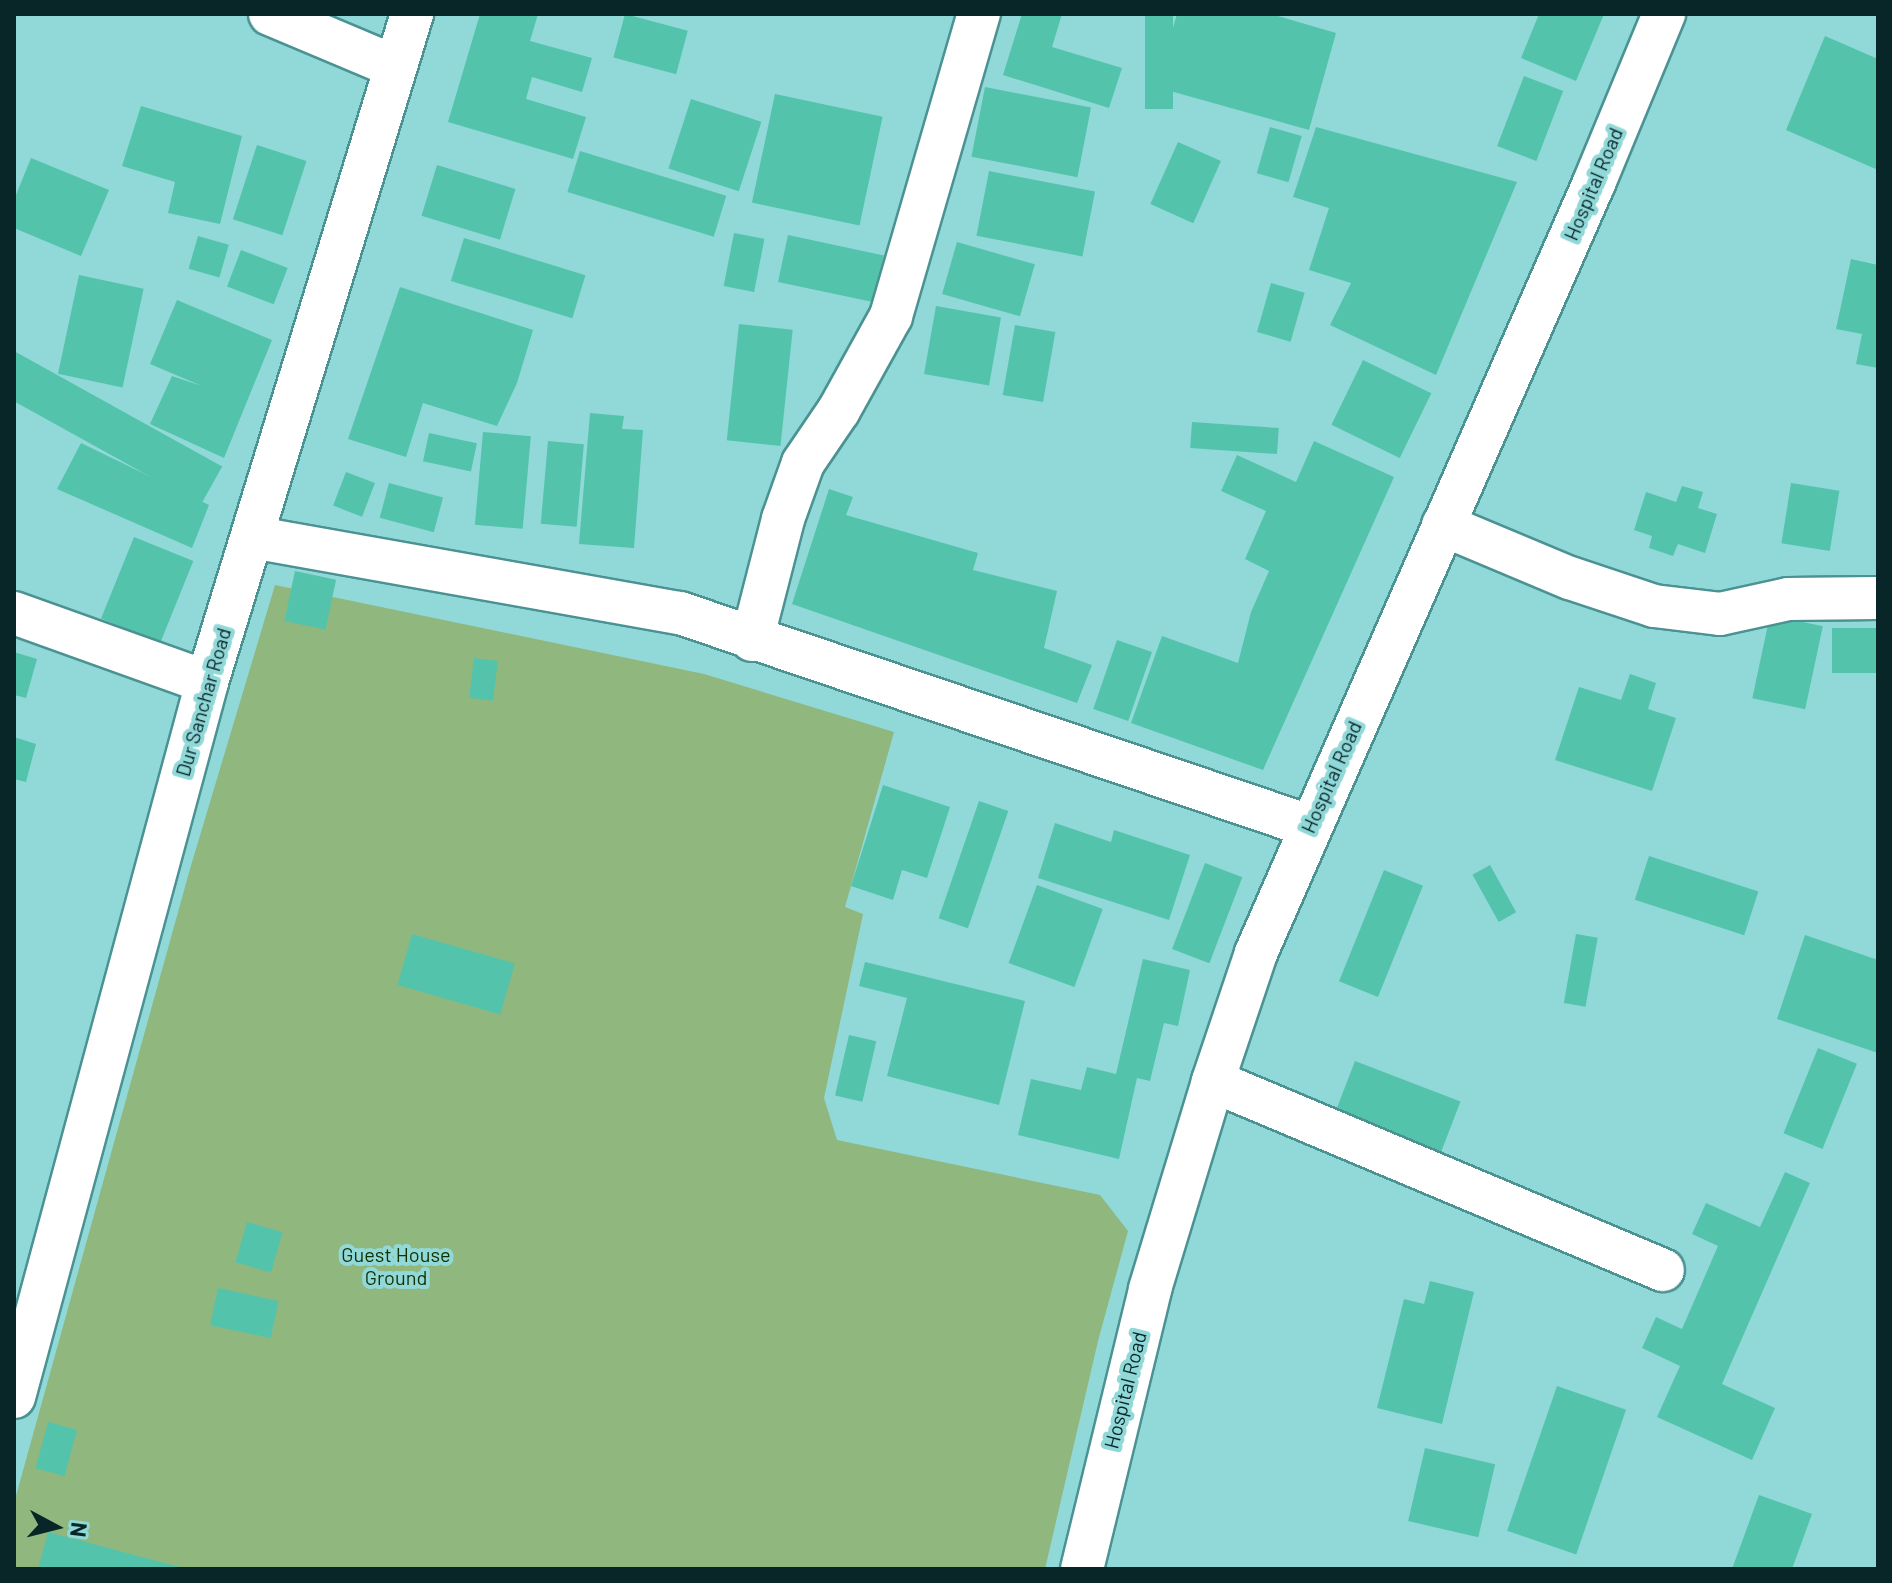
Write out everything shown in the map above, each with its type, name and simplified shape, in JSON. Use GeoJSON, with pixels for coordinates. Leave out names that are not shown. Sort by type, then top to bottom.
{"type":"FeatureCollection","features":[{"type":"Feature","properties":{"kind":"street"},"geometry":{"type":"LineString","coordinates":[[270,14],[394,66]]}},
{"type":"Feature","properties":{"kind":"street","name":"Dur Sanchar Road"},"geometry":{"type":"LineString","coordinates":[[14,1397],[207,682],[412,14]]}},
{"type":"Feature","properties":{"kind":"street"},"geometry":{"type":"LineString","coordinates":[[752,640],[783,519],[803,463],[839,410],[891,316],[979,14]]}},
{"type":"Feature","properties":{"kind":"street","name":"Hospital Road"},"geometry":{"type":"LineString","coordinates":[[1082,1569],[1150,1289],[1213,1081],[1256,953],[1309,826],[1588,198],[1664,14]]}},
{"type":"Feature","properties":{"kind":"street"},"geometry":{"type":"LineString","coordinates":[[1443,525],[1570,578],[1654,606],[1720,614],[1788,599],[1878,598]]}},
{"type":"Feature","properties":{"kind":"street"},"geometry":{"type":"LineString","coordinates":[[252,537],[680,613],[752,640],[1309,826]]}},
{"type":"Feature","properties":{"kind":"street"},"geometry":{"type":"LineString","coordinates":[[14,613],[207,682]]}},
{"type":"Feature","properties":{"kind":"street"},"geometry":{"type":"LineString","coordinates":[[1213,1081],[1663,1270]]}},
{"type":"Feature","properties":{"kind":"green space","name":"Guest House Ground"},"geometry":{"type":"Polygon","coordinates":[[[275,585],[704,674],[894,732],[845,907],[863,914],[824,1098],[837,1140],[1100,1195],[1128,1231],[1098,1341],[1045,1569],[14,1569],[14,1503],[190,869],[275,585]]]}},
{"type":"Feature","properties":{"kind":"building"},"geometry":{"type":"Polygon","coordinates":[[[480,14],[538,14],[530,41],[592,58],[582,92],[532,77],[526,99],[586,117],[573,159],[448,122],[480,14]]]}},
{"type":"Feature","properties":{"kind":"building"},"geometry":{"type":"Polygon","coordinates":[[[625,14],[688,31],[676,74],[613,57],[625,14]]]}},
{"type":"Feature","properties":{"kind":"building"},"geometry":{"type":"Polygon","coordinates":[[[1022,14],[1062,14],[1052,47],[1122,68],[1109,108],[1003,75],[1022,14]]]}},
{"type":"Feature","properties":{"kind":"building"},"geometry":{"type":"Polygon","coordinates":[[[1145,14],[1173,14],[1173,109],[1145,109],[1145,14]]]}},
{"type":"Feature","properties":{"kind":"building"},"geometry":{"type":"Polygon","coordinates":[[[1177,14],[1271,14],[1336,33],[1309,130],[1156,87],[1177,14]]]}},
{"type":"Feature","properties":{"kind":"building"},"geometry":{"type":"Polygon","coordinates":[[[1539,14],[1604,14],[1576,81],[1521,58],[1539,14]]]}},
{"type":"Feature","properties":{"kind":"building"},"geometry":{"type":"Polygon","coordinates":[[[1825,36],[1878,59],[1878,170],[1786,130],[1825,36]]]}},
{"type":"Feature","properties":{"kind":"building"},"geometry":{"type":"Polygon","coordinates":[[[1524,76],[1563,91],[1536,161],[1497,146],[1524,76]]]}},
{"type":"Feature","properties":{"kind":"building"},"geometry":{"type":"Polygon","coordinates":[[[985,87],[1091,108],[1077,177],[971,157],[985,87]]]}},
{"type":"Feature","properties":{"kind":"building"},"geometry":{"type":"Polygon","coordinates":[[[775,94],[883,117],[860,225],[752,203],[775,94]]]}},
{"type":"Feature","properties":{"kind":"building"},"geometry":{"type":"Polygon","coordinates":[[[691,99],[761,122],[739,191],[668,168],[691,99]]]}},
{"type":"Feature","properties":{"kind":"building"},"geometry":{"type":"Polygon","coordinates":[[[141,106],[242,136],[220,224],[168,213],[175,182],[122,166],[141,106]]]}},
{"type":"Feature","properties":{"kind":"building"},"geometry":{"type":"Polygon","coordinates":[[[1270,127],[1302,136],[1288,182],[1257,173],[1270,127]]]}},
{"type":"Feature","properties":{"kind":"building"},"geometry":{"type":"Polygon","coordinates":[[[1316,127],[1517,182],[1436,375],[1330,325],[1351,283],[1309,270],[1329,208],[1293,197],[1316,127]]]}},
{"type":"Feature","properties":{"kind":"building"},"geometry":{"type":"Polygon","coordinates":[[[1178,142],[1221,161],[1193,223],[1150,204],[1178,142]]]}},
{"type":"Feature","properties":{"kind":"building"},"geometry":{"type":"Polygon","coordinates":[[[257,145],[306,161],[282,235],[233,219],[257,145]]]}},
{"type":"Feature","properties":{"kind":"building"},"geometry":{"type":"Polygon","coordinates":[[[580,151],[726,196],[714,237],[567,192],[580,151]]]}},
{"type":"Feature","properties":{"kind":"building"},"geometry":{"type":"Polygon","coordinates":[[[31,158],[109,190],[81,256],[14,228],[14,200],[31,158]]]}},
{"type":"Feature","properties":{"kind":"building"},"geometry":{"type":"Polygon","coordinates":[[[437,165],[515,189],[500,240],[422,216],[437,165]]]}},
{"type":"Feature","properties":{"kind":"building"},"geometry":{"type":"Polygon","coordinates":[[[989,171],[1095,192],[1082,256],[976,236],[989,171]]]}},
{"type":"Feature","properties":{"kind":"building"},"geometry":{"type":"Polygon","coordinates":[[[734,233],[764,239],[754,292],[724,286],[734,233]]]}},
{"type":"Feature","properties":{"kind":"building"},"geometry":{"type":"Polygon","coordinates":[[[788,235],[884,255],[874,302],[778,282],[788,235]]]}},
{"type":"Feature","properties":{"kind":"building"},"geometry":{"type":"Polygon","coordinates":[[[198,236],[229,245],[219,278],[189,269],[198,236]]]}},
{"type":"Feature","properties":{"kind":"building"},"geometry":{"type":"Polygon","coordinates":[[[464,238],[585,275],[572,318],[451,281],[464,238]]]}},
{"type":"Feature","properties":{"kind":"building"},"geometry":{"type":"Polygon","coordinates":[[[957,242],[1035,264],[1020,316],[942,294],[957,242]]]}},
{"type":"Feature","properties":{"kind":"building"},"geometry":{"type":"Polygon","coordinates":[[[241,250],[288,268],[274,304],[227,286],[241,250]]]}},
{"type":"Feature","properties":{"kind":"building"},"geometry":{"type":"Polygon","coordinates":[[[1851,259],[1878,265],[1878,368],[1856,364],[1862,334],[1836,329],[1851,259]]]}},
{"type":"Feature","properties":{"kind":"building"},"geometry":{"type":"Polygon","coordinates":[[[79,275],[144,289],[123,388],[58,374],[79,275]]]}},
{"type":"Feature","properties":{"kind":"building"},"geometry":{"type":"Polygon","coordinates":[[[1271,283],[1305,293],[1291,342],[1257,332],[1271,283]]]}},
{"type":"Feature","properties":{"kind":"building"},"geometry":{"type":"Polygon","coordinates":[[[400,287],[533,330],[517,383],[497,426],[423,403],[406,457],[348,439],[400,287]]]}},
{"type":"Feature","properties":{"kind":"building"},"geometry":{"type":"Polygon","coordinates":[[[177,300],[272,340],[224,458],[150,424],[172,376],[202,386],[150,364],[177,300]]]}},
{"type":"Feature","properties":{"kind":"building"},"geometry":{"type":"Polygon","coordinates":[[[936,306],[1001,317],[989,385],[924,374],[936,306]]]}},
{"type":"Feature","properties":{"kind":"building"},"geometry":{"type":"Polygon","coordinates":[[[739,324],[793,330],[780,446],[727,440],[739,324]]]}},
{"type":"Feature","properties":{"kind":"building"},"geometry":{"type":"Polygon","coordinates":[[[1015,325],[1055,332],[1043,402],[1003,395],[1015,325]]]}},
{"type":"Feature","properties":{"kind":"building"},"geometry":{"type":"Polygon","coordinates":[[[14,351],[222,466],[201,505],[14,401],[14,351]]]}},
{"type":"Feature","properties":{"kind":"building"},"geometry":{"type":"Polygon","coordinates":[[[1363,360],[1431,393],[1400,458],[1331,425],[1363,360]]]}},
{"type":"Feature","properties":{"kind":"building"},"geometry":{"type":"Polygon","coordinates":[[[590,413],[624,416],[622,429],[643,430],[634,548],[579,544],[590,413]]]}},
{"type":"Feature","properties":{"kind":"building"},"geometry":{"type":"Polygon","coordinates":[[[1192,422],[1279,428],[1277,454],[1190,448],[1192,422]]]}},
{"type":"Feature","properties":{"kind":"building"},"geometry":{"type":"Polygon","coordinates":[[[483,432],[531,436],[523,529],[475,525],[483,432]]]}},
{"type":"Feature","properties":{"kind":"building"},"geometry":{"type":"Polygon","coordinates":[[[429,433],[477,443],[471,472],[423,461],[429,433]]]}},
{"type":"Feature","properties":{"kind":"building"},"geometry":{"type":"Polygon","coordinates":[[[548,441],[584,444],[577,527],[541,524],[548,441]]]}},
{"type":"Feature","properties":{"kind":"building"},"geometry":{"type":"Polygon","coordinates":[[[1314,441],[1394,477],[1263,770],[1131,723],[1162,636],[1238,663],[1251,612],[1269,571],[1245,559],[1266,511],[1221,491],[1237,455],[1296,482],[1314,441]]]}},
{"type":"Feature","properties":{"kind":"building"},"geometry":{"type":"Polygon","coordinates":[[[81,443],[209,505],[192,548],[57,489],[81,443]]]}},
{"type":"Feature","properties":{"kind":"building"},"geometry":{"type":"Polygon","coordinates":[[[346,472],[375,483],[362,517],[333,506],[346,472]]]}},
{"type":"Feature","properties":{"kind":"building"},"geometry":{"type":"Polygon","coordinates":[[[389,483],[443,497],[434,532],[380,518],[389,483]]]}},
{"type":"Feature","properties":{"kind":"building"},"geometry":{"type":"Polygon","coordinates":[[[1791,483],[1839,491],[1830,551],[1781,543],[1791,483]]]}},
{"type":"Feature","properties":{"kind":"building"},"geometry":{"type":"Polygon","coordinates":[[[1682,486],[1703,492],[1698,508],[1717,514],[1705,553],[1678,544],[1673,556],[1649,548],[1652,536],[1634,530],[1646,492],[1676,502],[1682,486]]]}},
{"type":"Feature","properties":{"kind":"building"},"geometry":{"type":"Polygon","coordinates":[[[829,489],[853,497],[846,515],[978,553],[973,570],[1057,591],[1044,648],[1092,665],[1077,703],[792,604],[829,489]]]}},
{"type":"Feature","properties":{"kind":"building"},"geometry":{"type":"Polygon","coordinates":[[[134,537],[193,561],[160,643],[101,619],[134,537]]]}},
{"type":"Feature","properties":{"kind":"building"},"geometry":{"type":"Polygon","coordinates":[[[295,571],[336,580],[325,630],[284,621],[295,571]]]}},
{"type":"Feature","properties":{"kind":"building"},"geometry":{"type":"Polygon","coordinates":[[[1770,615],[1823,626],[1805,709],[1752,698],[1770,615]]]}},
{"type":"Feature","properties":{"kind":"building"},"geometry":{"type":"Polygon","coordinates":[[[1832,628],[1878,628],[1878,673],[1832,673],[1832,628]]]}},
{"type":"Feature","properties":{"kind":"building"},"geometry":{"type":"Polygon","coordinates":[[[1117,640],[1152,652],[1128,721],[1093,709],[1117,640]]]}},
{"type":"Feature","properties":{"kind":"building"},"geometry":{"type":"Polygon","coordinates":[[[14,652],[37,659],[26,698],[14,695],[14,652]]]}},
{"type":"Feature","properties":{"kind":"building"},"geometry":{"type":"Polygon","coordinates":[[[474,658],[498,661],[493,701],[469,698],[474,658]]]}},
{"type":"Feature","properties":{"kind":"building"},"geometry":{"type":"Polygon","coordinates":[[[1630,674],[1656,683],[1648,709],[1676,718],[1652,791],[1555,760],[1579,687],[1621,700],[1630,674]]]}},
{"type":"Feature","properties":{"kind":"building"},"geometry":{"type":"Polygon","coordinates":[[[14,737],[36,744],[26,782],[14,779],[14,737]]]}},
{"type":"Feature","properties":{"kind":"building"},"geometry":{"type":"Polygon","coordinates":[[[883,785],[950,807],[927,878],[902,870],[893,900],[851,886],[883,785]]]}},
{"type":"Feature","properties":{"kind":"building"},"geometry":{"type":"Polygon","coordinates":[[[979,801],[1008,811],[968,928],[939,918],[979,801]]]}},
{"type":"Feature","properties":{"kind":"building"},"geometry":{"type":"Polygon","coordinates":[[[1055,823],[1111,842],[1114,830],[1190,855],[1169,920],[1038,878],[1055,823]]]}},
{"type":"Feature","properties":{"kind":"building"},"geometry":{"type":"Polygon","coordinates":[[[1649,856],[1758,892],[1744,935],[1635,900],[1649,856]]]}},
{"type":"Feature","properties":{"kind":"building"},"geometry":{"type":"Polygon","coordinates":[[[1205,863],[1242,877],[1209,963],[1172,949],[1205,863]]]}},
{"type":"Feature","properties":{"kind":"building"},"geometry":{"type":"Polygon","coordinates":[[[1490,865],[1516,912],[1499,922],[1473,875],[1490,865]]]}},
{"type":"Feature","properties":{"kind":"building"},"geometry":{"type":"Polygon","coordinates":[[[1384,870],[1423,886],[1378,997],[1339,981],[1384,870]]]}},
{"type":"Feature","properties":{"kind":"building"},"geometry":{"type":"Polygon","coordinates":[[[1037,885],[1103,909],[1074,987],[1009,963],[1037,885]]]}},
{"type":"Feature","properties":{"kind":"building"},"geometry":{"type":"Polygon","coordinates":[[[412,934],[515,963],[500,1014],[397,985],[412,934]]]}},
{"type":"Feature","properties":{"kind":"building"},"geometry":{"type":"Polygon","coordinates":[[[1576,934],[1598,938],[1586,1007],[1564,1003],[1576,934]]]}},
{"type":"Feature","properties":{"kind":"building"},"geometry":{"type":"Polygon","coordinates":[[[1805,935],[1878,960],[1878,1053],[1777,1019],[1805,935]]]}},
{"type":"Feature","properties":{"kind":"building"},"geometry":{"type":"Polygon","coordinates":[[[1143,959],[1190,970],[1178,1026],[1164,1023],[1150,1081],[1137,1078],[1119,1159],[1018,1135],[1031,1079],[1081,1090],[1087,1067],[1116,1074],[1143,959]]]}},
{"type":"Feature","properties":{"kind":"building"},"geometry":{"type":"Polygon","coordinates":[[[865,962],[1025,1001],[999,1105],[887,1076],[907,998],[859,986],[865,962]]]}},
{"type":"Feature","properties":{"kind":"building"},"geometry":{"type":"Polygon","coordinates":[[[849,1035],[876,1041],[862,1102],[835,1095],[849,1035]]]}},
{"type":"Feature","properties":{"kind":"building"},"geometry":{"type":"Polygon","coordinates":[[[1818,1048],[1857,1064],[1822,1149],[1784,1133],[1818,1048]]]}},
{"type":"Feature","properties":{"kind":"building"},"geometry":{"type":"Polygon","coordinates":[[[1355,1061],[1460,1101],[1437,1163],[1331,1123],[1355,1061]]]}},
{"type":"Feature","properties":{"kind":"building"},"geometry":{"type":"Polygon","coordinates":[[[1785,1172],[1810,1183],[1722,1384],[1775,1408],[1752,1460],[1657,1417],[1680,1366],[1642,1348],[1656,1317],[1682,1329],[1718,1246],[1692,1234],[1706,1203],[1760,1227],[1785,1172]]]}},
{"type":"Feature","properties":{"kind":"building"},"geometry":{"type":"Polygon","coordinates":[[[247,1222],[283,1232],[271,1273],[235,1262],[247,1222]]]}},
{"type":"Feature","properties":{"kind":"building"},"geometry":{"type":"Polygon","coordinates":[[[1430,1281],[1474,1292],[1442,1424],[1377,1408],[1404,1299],[1424,1304],[1430,1281]]]}},
{"type":"Feature","properties":{"kind":"building"},"geometry":{"type":"Polygon","coordinates":[[[218,1288],[279,1301],[271,1338],[210,1325],[218,1288]]]}},
{"type":"Feature","properties":{"kind":"building"},"geometry":{"type":"Polygon","coordinates":[[[1557,1386],[1626,1410],[1576,1554],[1507,1531],[1557,1386]]]}},
{"type":"Feature","properties":{"kind":"building"},"geometry":{"type":"Polygon","coordinates":[[[48,1422],[77,1430],[65,1476],[36,1468],[48,1422]]]}},
{"type":"Feature","properties":{"kind":"building"},"geometry":{"type":"Polygon","coordinates":[[[1425,1448],[1495,1464],[1478,1537],[1408,1521],[1425,1448]]]}},
{"type":"Feature","properties":{"kind":"building"},"geometry":{"type":"Polygon","coordinates":[[[1759,1495],[1812,1514],[1792,1569],[1732,1569],[1759,1495]]]}},
{"type":"Feature","properties":{"kind":"building"},"geometry":{"type":"Polygon","coordinates":[[[48,1532],[183,1568],[183,1569],[38,1569],[48,1532]]]}}]}
